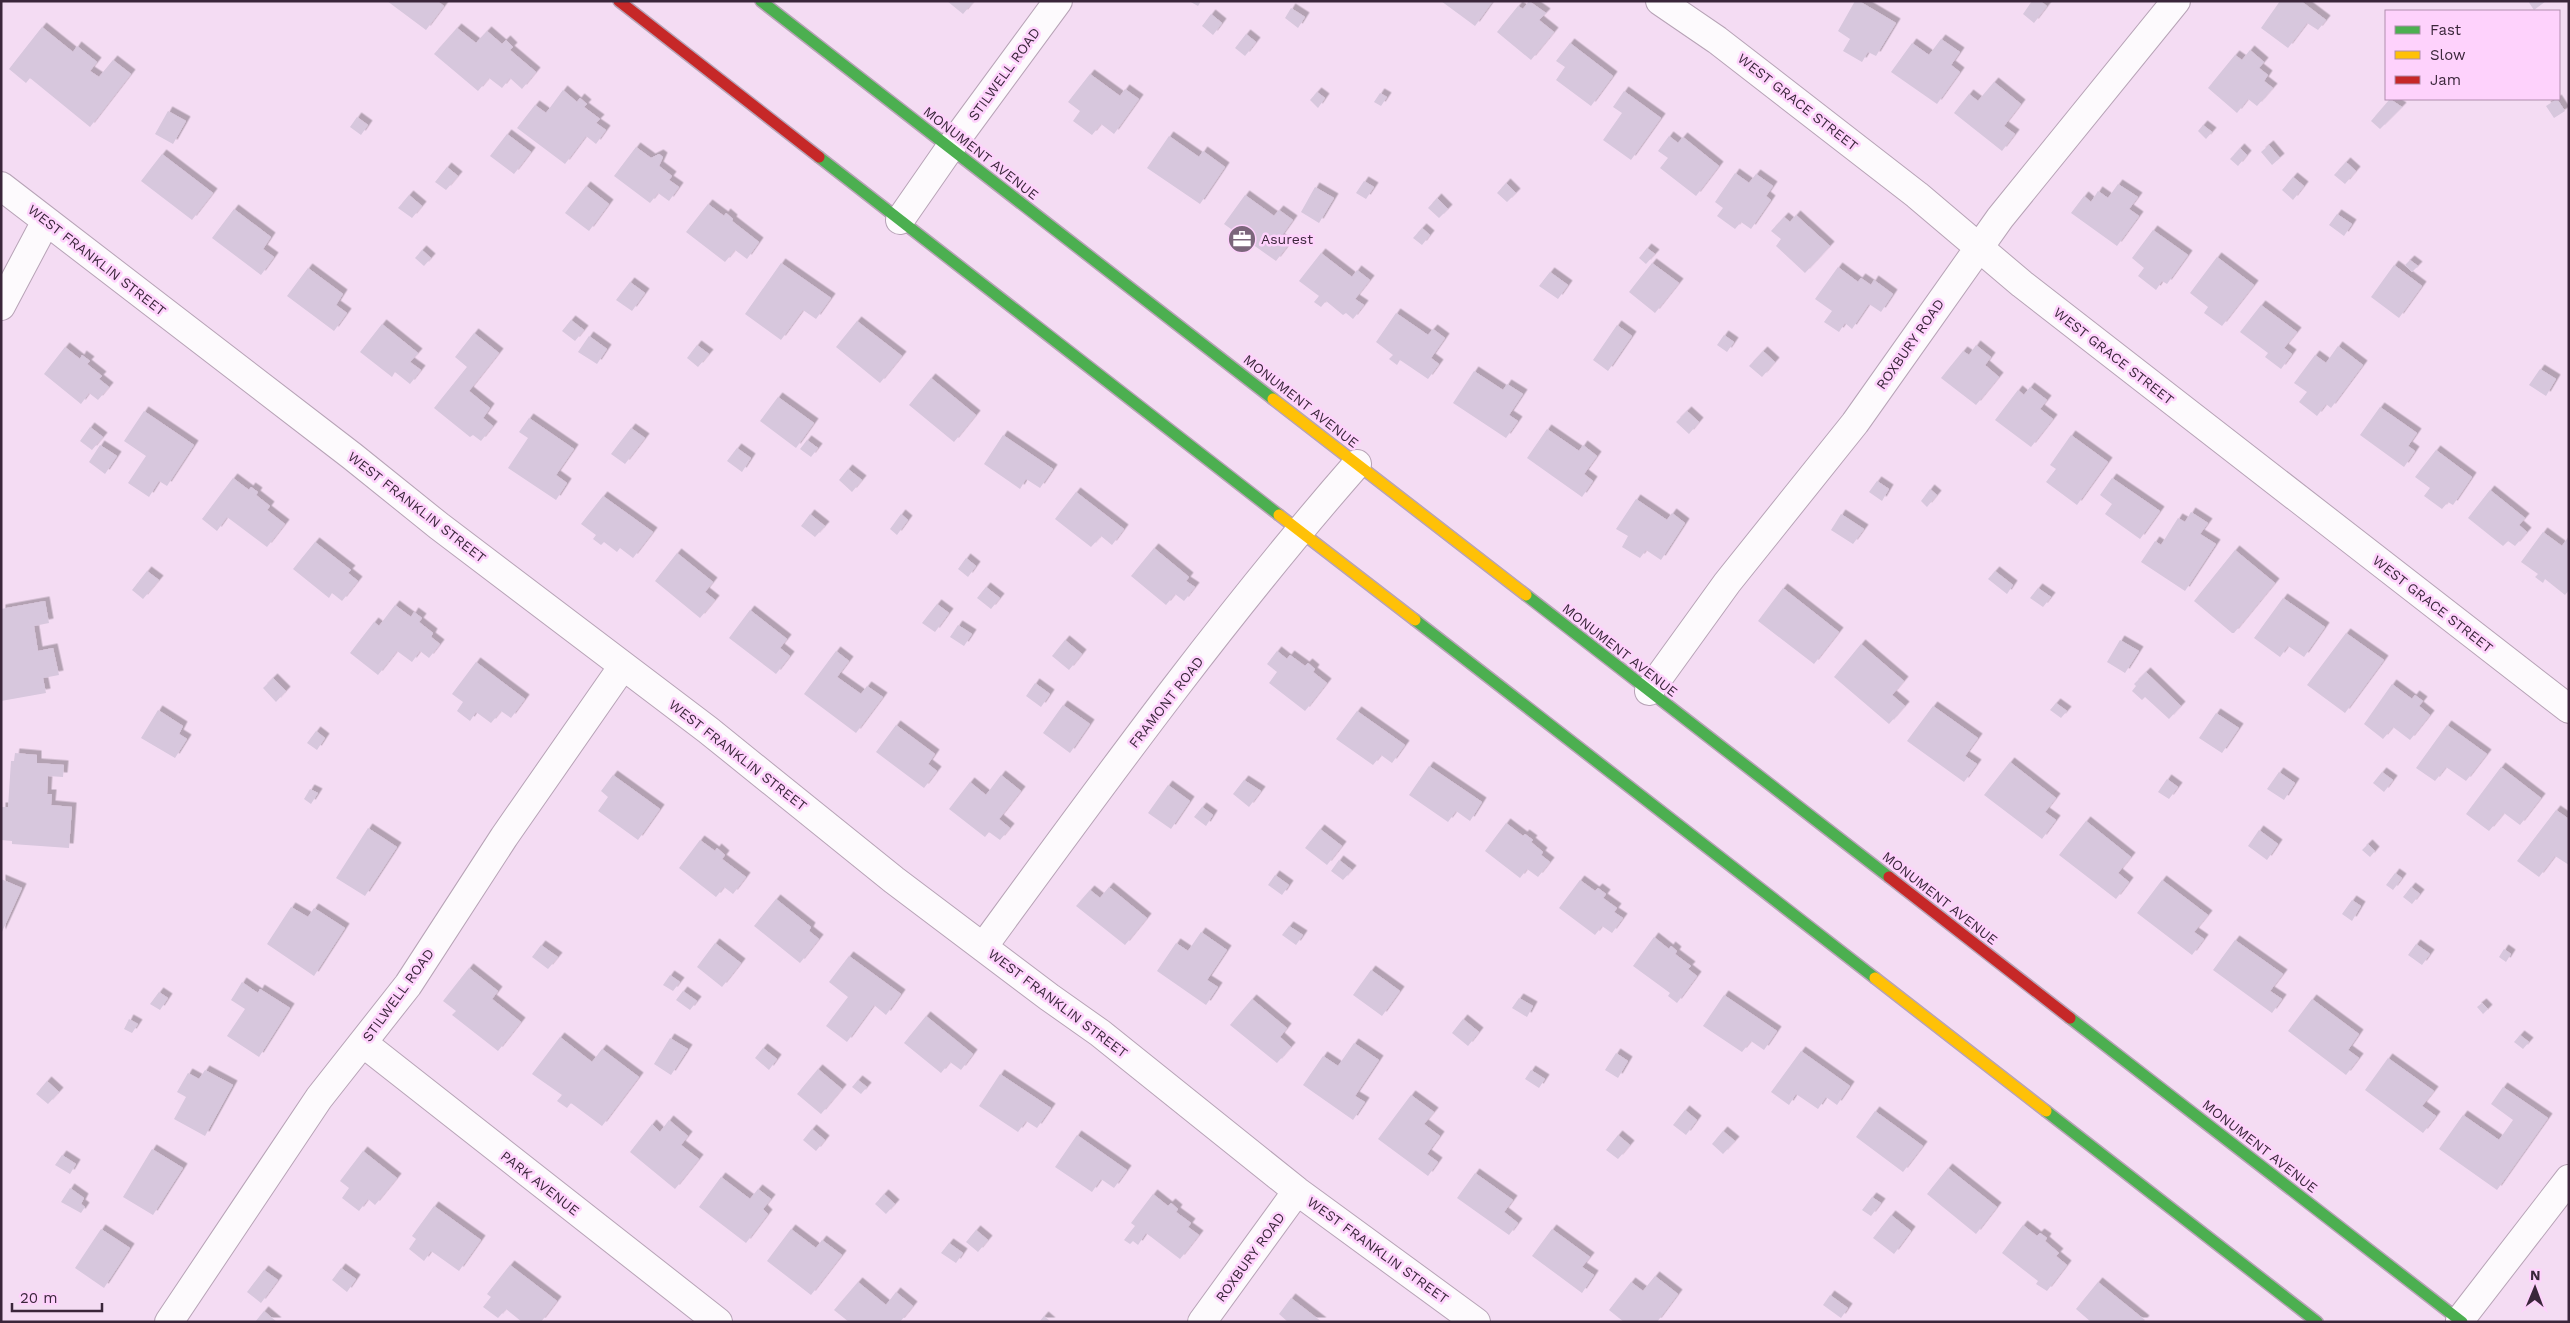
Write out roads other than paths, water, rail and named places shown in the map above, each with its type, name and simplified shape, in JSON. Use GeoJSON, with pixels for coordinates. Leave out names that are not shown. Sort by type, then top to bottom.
{"type":"FeatureCollection","features":[{"type":"Feature","properties":{"kind":"street"},"geometry":{"type":"LineString","coordinates":[[619,1],[1298,532],[2317,1322]]}},
{"type":"Feature","properties":{"kind":"street","name":"MONUMENT AVENUE"},"geometry":{"type":"LineString","coordinates":[[761,1],[2461,1321]]}},
{"type":"Feature","properties":{"kind":"street","name":"STILWELL ROAD"},"geometry":{"type":"LineString","coordinates":[[900,220],[950,148],[1058,1]]}},
{"type":"Feature","properties":{"kind":"street","name":"WEST GRACE STREET"},"geometry":{"type":"LineString","coordinates":[[1660,1],[1717,40],[1917,195],[2022,284],[2569,709]]}},
{"type":"Feature","properties":{"kind":"street","name":"ROXBURY ROAD"},"geometry":{"type":"LineString","coordinates":[[1649,691],[1726,583],[1855,423],[2000,218],[2176,1]]}},
{"type":"Feature","properties":{"kind":"street","name":"WEST FRANKLIN STREET"},"geometry":{"type":"LineString","coordinates":[[1,186],[708,730],[894,880],[1100,1033],[1297,1191],[1476,1322]]}},
{"type":"Feature","properties":{"kind":"street"},"geometry":{"type":"LineString","coordinates":[[1,306],[46,221]]}},
{"type":"Feature","properties":{"kind":"street","name":"FRAMONT ROAD"},"geometry":{"type":"LineString","coordinates":[[982,947],[1098,791],[1298,532],[1357,464]]}},
{"type":"Feature","properties":{"kind":"street","name":"STILWELL ROAD"},"geometry":{"type":"LineString","coordinates":[[169,1322],[319,1098],[408,985],[504,837],[623,666]]}},
{"type":"Feature","properties":{"kind":"street","name":"PARK AVENUE"},"geometry":{"type":"LineString","coordinates":[[363,1043],[718,1322]]}},
{"type":"Feature","properties":{"kind":"street"},"geometry":{"type":"LineString","coordinates":[[2461,1321],[2569,1179]]}},
{"type":"Feature","properties":{"kind":"street","name":"ROXBURY ROAD"},"geometry":{"type":"LineString","coordinates":[[1202,1322],[1297,1191]]}},
{"type":"Feature","properties":{"kind":"place","name":"Asurest"},"geometry":{"type":"Point","coordinates":[1242,239]}}]}
